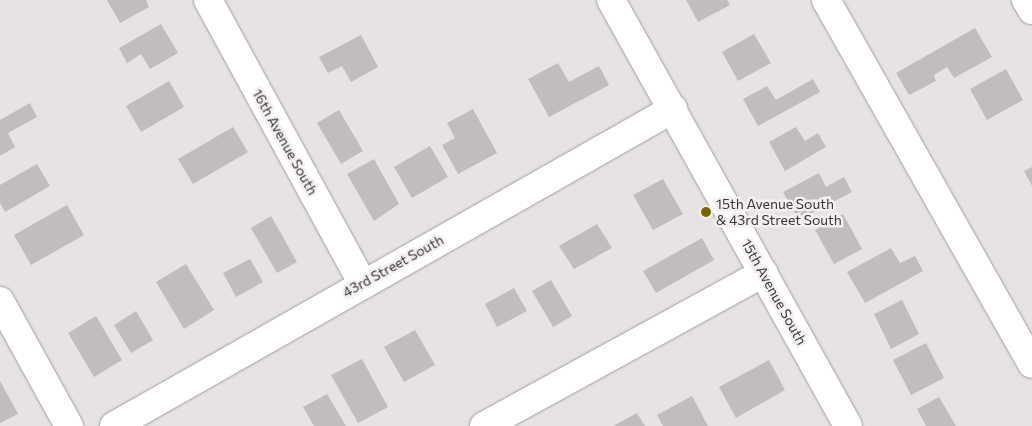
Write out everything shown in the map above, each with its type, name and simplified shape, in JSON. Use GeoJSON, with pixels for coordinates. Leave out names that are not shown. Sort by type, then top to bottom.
{"type":"FeatureCollection","features":[{"type":"Feature","properties":{"kind":"street","name":"16th Avenue South"},"geometry":{"type":"LineString","coordinates":[[208,0],[362,283]]}},
{"type":"Feature","properties":{"kind":"street","name":"15th Avenue South"},"geometry":{"type":"LineString","coordinates":[[611,0],[764,273],[840,423]]}},
{"type":"Feature","properties":{"kind":"street"},"geometry":{"type":"LineString","coordinates":[[826,0],[1032,364]]}},
{"type":"Feature","properties":{"kind":"street"},"geometry":{"type":"LineString","coordinates":[[1026,0],[1032,10]]}},
{"type":"Feature","properties":{"kind":"street","name":"43rd Street South"},"geometry":{"type":"LineString","coordinates":[[114,426],[362,283],[673,110]]}},
{"type":"Feature","properties":{"kind":"street"},"geometry":{"type":"LineString","coordinates":[[484,426],[764,273]]}},
{"type":"Feature","properties":{"kind":"street"},"geometry":{"type":"LineString","coordinates":[[0,302],[69,426]]}},
{"type":"Feature","properties":{"kind":"building"},"geometry":{"type":"Polygon","coordinates":[[[107,0],[146,0],[149,7],[120,23],[107,0]]]}},
{"type":"Feature","properties":{"kind":"building"},"geometry":{"type":"Polygon","coordinates":[[[686,0],[727,0],[730,5],[698,22],[686,0]]]}},
{"type":"Feature","properties":{"kind":"building"},"geometry":{"type":"Polygon","coordinates":[[[161,24],[178,53],[150,69],[141,54],[127,63],[119,48],[161,24]]]}},
{"type":"Feature","properties":{"kind":"building"},"geometry":{"type":"Polygon","coordinates":[[[975,28],[992,57],[954,78],[947,67],[934,75],[936,81],[909,95],[896,73],[975,28]]]}},
{"type":"Feature","properties":{"kind":"building"},"geometry":{"type":"Polygon","coordinates":[[[754,34],[771,63],[738,81],[722,52],[754,34]]]}},
{"type":"Feature","properties":{"kind":"building"},"geometry":{"type":"Polygon","coordinates":[[[361,35],[378,67],[351,82],[342,66],[328,73],[319,57],[361,35]]]}},
{"type":"Feature","properties":{"kind":"building"},"geometry":{"type":"Polygon","coordinates":[[[558,63],[569,82],[599,66],[609,85],[549,117],[528,79],[558,63]]]}},
{"type":"Feature","properties":{"kind":"building"},"geometry":{"type":"Polygon","coordinates":[[[1006,69],[1023,100],[987,120],[970,89],[1006,69]]]}},
{"type":"Feature","properties":{"kind":"building"},"geometry":{"type":"Polygon","coordinates":[[[813,79],[820,92],[758,126],[743,99],[767,86],[776,100],[813,79]]]}},
{"type":"Feature","properties":{"kind":"building"},"geometry":{"type":"Polygon","coordinates":[[[169,81],[184,107],[141,132],[126,106],[169,81]]]}},
{"type":"Feature","properties":{"kind":"building"},"geometry":{"type":"Polygon","coordinates":[[[30,103],[37,117],[8,133],[15,147],[0,156],[0,120],[30,103]]]}},
{"type":"Feature","properties":{"kind":"building"},"geometry":{"type":"Polygon","coordinates":[[[473,109],[497,153],[458,174],[442,145],[455,138],[447,123],[473,109]]]}},
{"type":"Feature","properties":{"kind":"building"},"geometry":{"type":"Polygon","coordinates":[[[339,110],[363,151],[341,164],[317,123],[339,110]]]}},
{"type":"Feature","properties":{"kind":"building"},"geometry":{"type":"Polygon","coordinates":[[[233,127],[248,152],[193,184],[178,159],[233,127]]]}},
{"type":"Feature","properties":{"kind":"building"},"geometry":{"type":"Polygon","coordinates":[[[796,127],[805,141],[818,133],[826,147],[785,171],[769,142],[796,127]]]}},
{"type":"Feature","properties":{"kind":"building"},"geometry":{"type":"Polygon","coordinates":[[[430,146],[448,177],[412,198],[394,167],[430,146]]]}},
{"type":"Feature","properties":{"kind":"building"},"geometry":{"type":"Polygon","coordinates":[[[374,159],[399,204],[374,221],[347,174],[374,159]]]}},
{"type":"Feature","properties":{"kind":"building"},"geometry":{"type":"Polygon","coordinates":[[[37,164],[50,186],[5,212],[0,203],[0,185],[37,164]]]}},
{"type":"Feature","properties":{"kind":"building"},"geometry":{"type":"Polygon","coordinates":[[[1032,167],[1032,186],[1024,171],[1032,167]]]}},
{"type":"Feature","properties":{"kind":"building"},"geometry":{"type":"Polygon","coordinates":[[[819,173],[826,187],[844,177],[852,192],[799,220],[783,192],[819,173]]]}},
{"type":"Feature","properties":{"kind":"building"},"geometry":{"type":"Polygon","coordinates":[[[663,179],[683,214],[653,230],[633,195],[663,179]]]}},
{"type":"Feature","properties":{"kind":"building"},"geometry":{"type":"Polygon","coordinates":[[[67,205],[84,235],[31,265],[14,235],[67,205]]]}},
{"type":"Feature","properties":{"kind":"building"},"geometry":{"type":"Polygon","coordinates":[[[843,214],[862,249],[834,264],[815,230],[843,214]]]}},
{"type":"Feature","properties":{"kind":"building"},"geometry":{"type":"Polygon","coordinates":[[[271,216],[297,262],[277,273],[251,228],[271,216]]]}},
{"type":"Feature","properties":{"kind":"building"},"geometry":{"type":"Polygon","coordinates":[[[597,224],[612,248],[574,269],[559,246],[597,224]]]}},
{"type":"Feature","properties":{"kind":"building"},"geometry":{"type":"Polygon","coordinates":[[[702,238],[714,260],[656,293],[643,271],[702,238]]]}},
{"type":"Feature","properties":{"kind":"building"},"geometry":{"type":"Polygon","coordinates":[[[891,248],[900,263],[915,256],[923,271],[865,303],[847,272],[891,248]]]}},
{"type":"Feature","properties":{"kind":"building"},"geometry":{"type":"Polygon","coordinates":[[[250,259],[263,282],[236,297],[223,273],[250,259]]]}},
{"type":"Feature","properties":{"kind":"building"},"geometry":{"type":"Polygon","coordinates":[[[186,264],[214,310],[184,329],[156,282],[186,264]]]}},
{"type":"Feature","properties":{"kind":"building"},"geometry":{"type":"Polygon","coordinates":[[[551,280],[572,316],[553,327],[532,291],[551,280]]]}},
{"type":"Feature","properties":{"kind":"building"},"geometry":{"type":"Polygon","coordinates":[[[514,288],[527,311],[497,327],[485,304],[514,288]]]}},
{"type":"Feature","properties":{"kind":"building"},"geometry":{"type":"Polygon","coordinates":[[[902,300],[919,334],[891,349],[874,314],[902,300]]]}},
{"type":"Feature","properties":{"kind":"building"},"geometry":{"type":"Polygon","coordinates":[[[136,311],[153,340],[131,353],[114,325],[136,311]]]}},
{"type":"Feature","properties":{"kind":"building"},"geometry":{"type":"Polygon","coordinates":[[[96,316],[122,360],[94,377],[68,333],[96,316]]]}},
{"type":"Feature","properties":{"kind":"building"},"geometry":{"type":"Polygon","coordinates":[[[415,330],[435,365],[404,382],[384,347],[415,330]]]}},
{"type":"Feature","properties":{"kind":"building"},"geometry":{"type":"Polygon","coordinates":[[[926,343],[944,378],[911,395],[893,360],[926,343]]]}},
{"type":"Feature","properties":{"kind":"building"},"geometry":{"type":"Polygon","coordinates":[[[362,359],[388,407],[358,423],[331,375],[362,359]]]}},
{"type":"Feature","properties":{"kind":"building"},"geometry":{"type":"Polygon","coordinates":[[[769,360],[785,390],[736,418],[719,387],[769,360]]]}},
{"type":"Feature","properties":{"kind":"building"},"geometry":{"type":"Polygon","coordinates":[[[0,381],[18,414],[0,423],[0,381]]]}},
{"type":"Feature","properties":{"kind":"building"},"geometry":{"type":"Polygon","coordinates":[[[327,394],[346,426],[314,426],[303,407],[327,394]]]}},
{"type":"Feature","properties":{"kind":"building"},"geometry":{"type":"Polygon","coordinates":[[[692,396],[708,426],[663,426],[657,415],[692,396]]]}},
{"type":"Feature","properties":{"kind":"building"},"geometry":{"type":"Polygon","coordinates":[[[939,397],[956,426],[926,426],[917,409],[939,397]]]}},
{"type":"Feature","properties":{"kind":"building"},"geometry":{"type":"Polygon","coordinates":[[[637,413],[645,426],[613,426],[637,413]]]}},
{"type":"Feature","properties":{"kind":"place","name":"15th Avenue South & 43rd Street South"},"geometry":{"type":"Point","coordinates":[706,212]}}]}
